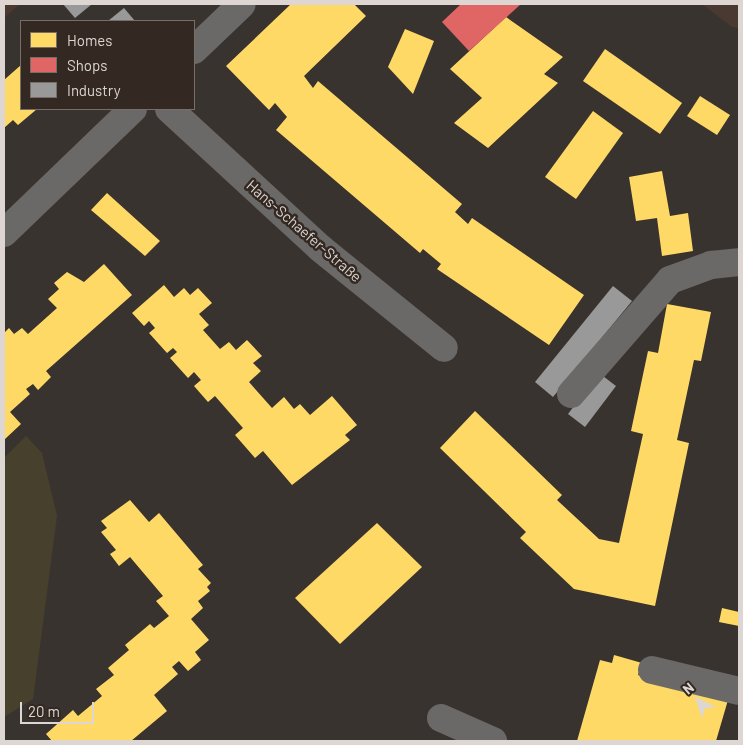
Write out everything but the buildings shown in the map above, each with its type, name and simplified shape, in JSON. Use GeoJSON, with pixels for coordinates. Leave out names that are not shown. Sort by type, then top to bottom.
{"type":"FeatureCollection","features":[{"type":"Feature","properties":{"kind":"street"},"geometry":{"type":"LineString","coordinates":[[195,49],[242,4]]}},
{"type":"Feature","properties":{"kind":"street"},"geometry":{"type":"LineString","coordinates":[[4,233],[132,110]]}},
{"type":"Feature","properties":{"kind":"street","name":"Hans-Schaefer-Straße"},"geometry":{"type":"LineString","coordinates":[[170,110],[320,248],[444,348]]}},
{"type":"Feature","properties":{"kind":"street"},"geometry":{"type":"LineString","coordinates":[[571,394],[670,280],[711,264],[739,262]]}},
{"type":"Feature","properties":{"kind":"street"},"geometry":{"type":"LineString","coordinates":[[652,670],[739,691]]}},
{"type":"Feature","properties":{"kind":"street"},"geometry":{"type":"LineString","coordinates":[[441,718],[493,741]]}},
{"type":"Feature","properties":{"kind":"shaded area"},"geometry":{"type":"Polygon","coordinates":[[[4,4],[20,4],[4,18],[4,4]]]}},
{"type":"Feature","properties":{"kind":"shaded area"},"geometry":{"type":"Polygon","coordinates":[[[702,4],[739,4],[739,28],[732,27],[702,4]]]}},
{"type":"Feature","properties":{"kind":"shaded area"},"geometry":{"type":"Polygon","coordinates":[[[26,436],[42,453],[57,516],[33,699],[4,717],[4,458],[26,436]]]}}]}
